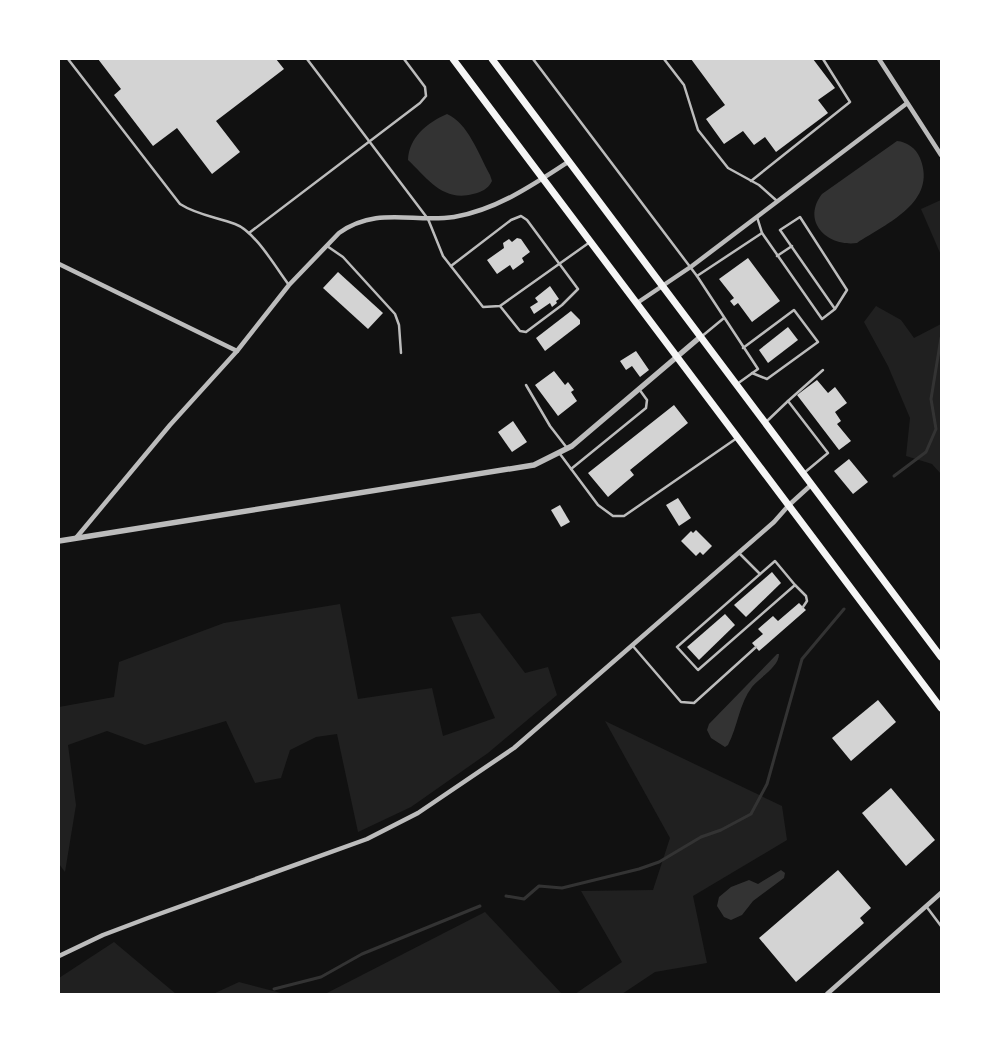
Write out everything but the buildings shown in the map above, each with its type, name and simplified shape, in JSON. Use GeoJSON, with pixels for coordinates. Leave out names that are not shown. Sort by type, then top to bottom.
{"type":"FeatureCollection","features":[{"type":"Feature","properties":{"kind":"main road"},"geometry":{"type":"LineString","coordinates":[[454,59],[941,708]]}},
{"type":"Feature","properties":{"kind":"main road"},"geometry":{"type":"LineString","coordinates":[[492,59],[941,657]]}},
{"type":"Feature","properties":{"kind":"street"},"geometry":{"type":"LineString","coordinates":[[878,59],[941,155]]}},
{"type":"Feature","properties":{"kind":"street"},"geometry":{"type":"LineString","coordinates":[[637,303],[690,267],[906,104]]}},
{"type":"Feature","properties":{"kind":"street"},"geometry":{"type":"LineString","coordinates":[[76,538],[164,432],[236,351],[289,285],[326,246],[349,226],[368,218],[428,219],[452,217],[474,212],[517,194],[568,162]]}},
{"type":"Feature","properties":{"kind":"street"},"geometry":{"type":"LineString","coordinates":[[59,264],[236,351]]}},
{"type":"Feature","properties":{"kind":"street"},"geometry":{"type":"LineString","coordinates":[[59,541],[522,469],[568,449],[638,388],[700,338]]}},
{"type":"Feature","properties":{"kind":"street"},"geometry":{"type":"LineString","coordinates":[[59,956],[103,935],[367,839],[403,822],[514,748],[739,553],[811,485]]}},
{"type":"Feature","properties":{"kind":"street"},"geometry":{"type":"LineString","coordinates":[[826,994],[925,905],[941,893]]}},
{"type":"Feature","properties":{"kind":"lane"},"geometry":{"type":"LineString","coordinates":[[68,59],[180,204],[193,212],[237,224],[249,233],[289,285]]}},
{"type":"Feature","properties":{"kind":"lane"},"geometry":{"type":"LineString","coordinates":[[307,59],[428,219],[443,256],[483,307],[500,306],[591,241]]}},
{"type":"Feature","properties":{"kind":"lane"},"geometry":{"type":"LineString","coordinates":[[249,233],[420,103],[426,96],[425,87],[404,59]]}},
{"type":"Feature","properties":{"kind":"lane"},"geometry":{"type":"LineString","coordinates":[[532,59],[697,276],[758,369],[736,385]]}},
{"type":"Feature","properties":{"kind":"lane"},"geometry":{"type":"LineString","coordinates":[[664,59],[684,85],[698,130],[728,168],[759,185],[777,201]]}},
{"type":"Feature","properties":{"kind":"lane"},"geometry":{"type":"LineString","coordinates":[[751,181],[850,102],[823,59]]}},
{"type":"Feature","properties":{"kind":"lane"},"geometry":{"type":"LineString","coordinates":[[451,266],[511,220],[521,216],[528,220],[558,265],[578,289],[576,293],[533,329],[526,332],[520,331],[500,306]]}},
{"type":"Feature","properties":{"kind":"lane"},"geometry":{"type":"LineString","coordinates":[[757,217],[762,233],[822,319],[835,309],[847,290],[800,217],[780,230],[835,309]]}},
{"type":"Feature","properties":{"kind":"lane"},"geometry":{"type":"LineString","coordinates":[[697,276],[762,233]]}},
{"type":"Feature","properties":{"kind":"lane"},"geometry":{"type":"LineString","coordinates":[[326,246],[343,257],[395,314],[399,325],[401,353]]}},
{"type":"Feature","properties":{"kind":"lane"},"geometry":{"type":"LineString","coordinates":[[777,256],[792,246]]}},
{"type":"Feature","properties":{"kind":"lane"},"geometry":{"type":"LineString","coordinates":[[744,348],[794,310],[818,342],[767,379],[752,373]]}},
{"type":"Feature","properties":{"kind":"lane"},"geometry":{"type":"LineString","coordinates":[[700,338],[724,318]]}},
{"type":"Feature","properties":{"kind":"lane"},"geometry":{"type":"LineString","coordinates":[[765,423],[822,370]]}},
{"type":"Feature","properties":{"kind":"lane"},"geometry":{"type":"LineString","coordinates":[[526,385],[550,426],[568,449]]}},
{"type":"Feature","properties":{"kind":"lane"},"geometry":{"type":"LineString","coordinates":[[571,469],[646,408],[647,400],[638,388]]}},
{"type":"Feature","properties":{"kind":"lane"},"geometry":{"type":"LineString","coordinates":[[788,401],[828,452],[802,474]]}},
{"type":"Feature","properties":{"kind":"lane"},"geometry":{"type":"LineString","coordinates":[[560,454],[598,505],[612,516],[624,516],[738,437]]}},
{"type":"Feature","properties":{"kind":"lane"},"geometry":{"type":"LineString","coordinates":[[739,553],[760,574]]}},
{"type":"Feature","properties":{"kind":"lane"},"geometry":{"type":"LineString","coordinates":[[795,585],[698,670],[677,647],[775,561],[806,596],[807,601],[803,607]]}},
{"type":"Feature","properties":{"kind":"lane"},"geometry":{"type":"LineString","coordinates":[[632,644],[680,702],[694,703],[756,647]]}},
{"type":"Feature","properties":{"kind":"lane"},"geometry":{"type":"LineString","coordinates":[[925,905],[941,926]]}},
{"type":"Feature","properties":{"kind":"shaded area"},"geometry":{"type":"Polygon","coordinates":[[[447,114],[454,118],[467,132],[490,175],[492,181],[482,191],[462,196],[445,192],[429,181],[408,160],[412,144],[420,132],[426,126],[447,114]]]}},
{"type":"Feature","properties":{"kind":"shaded area"},"geometry":{"type":"Polygon","coordinates":[[[897,141],[911,146],[920,158],[924,173],[922,187],[916,199],[895,219],[857,243],[836,241],[827,236],[820,230],[814,214],[816,204],[822,194],[897,141]]]}},
{"type":"Feature","properties":{"kind":"shaded area"},"geometry":{"type":"Polygon","coordinates":[[[941,200],[941,255],[921,209],[941,200]]]}},
{"type":"Feature","properties":{"kind":"shaded area"},"geometry":{"type":"Polygon","coordinates":[[[876,306],[901,320],[914,338],[941,324],[941,474],[932,464],[906,456],[910,418],[888,366],[864,322],[876,306]]]}},
{"type":"Feature","properties":{"kind":"shaded area"},"geometry":{"type":"Polygon","coordinates":[[[340,604],[358,699],[432,688],[443,736],[495,718],[451,617],[480,613],[525,673],[548,667],[557,695],[488,753],[411,807],[358,832],[337,734],[316,737],[290,750],[281,778],[255,783],[226,721],[145,745],[107,731],[68,745],[76,805],[65,872],[59,864],[59,707],[114,697],[119,662],[224,623],[340,604]]]}},
{"type":"Feature","properties":{"kind":"shaded area"},"geometry":{"type":"Polygon","coordinates":[[[779,654],[776,663],[769,672],[755,683],[748,694],[728,745],[725,747],[711,738],[707,730],[709,724],[779,654]]]}},
{"type":"Feature","properties":{"kind":"shaded area"},"geometry":{"type":"Polygon","coordinates":[[[605,721],[782,806],[787,840],[693,896],[707,963],[655,972],[622,994],[575,994],[622,962],[581,891],[653,890],[670,838],[605,721]]]}},
{"type":"Feature","properties":{"kind":"shaded area"},"geometry":{"type":"Polygon","coordinates":[[[781,870],[785,873],[784,878],[753,901],[742,915],[731,920],[724,917],[717,906],[719,897],[731,887],[749,880],[758,884],[781,870]]]}},
{"type":"Feature","properties":{"kind":"shaded area"},"geometry":{"type":"Polygon","coordinates":[[[485,912],[562,994],[325,994],[485,912]]]}},
{"type":"Feature","properties":{"kind":"shaded area"},"geometry":{"type":"Polygon","coordinates":[[[114,942],[176,994],[59,994],[59,978],[114,942]]]}},
{"type":"Feature","properties":{"kind":"shaded area"},"geometry":{"type":"Polygon","coordinates":[[[239,982],[285,994],[213,994],[239,982]]]}},
{"type":"Feature","properties":{"kind":"waterway"},"geometry":{"type":"LineString","coordinates":[[894,476],[926,452],[936,429],[931,399],[941,338]]}},
{"type":"Feature","properties":{"kind":"waterway"},"geometry":{"type":"LineString","coordinates":[[506,896],[524,899],[539,886],[562,888],[639,869],[659,862],[701,837],[721,830],[751,814],[767,784],[802,659],[844,609]]}},
{"type":"Feature","properties":{"kind":"waterway"},"geometry":{"type":"LineString","coordinates":[[274,989],[321,977],[362,954],[480,906]]}}]}
